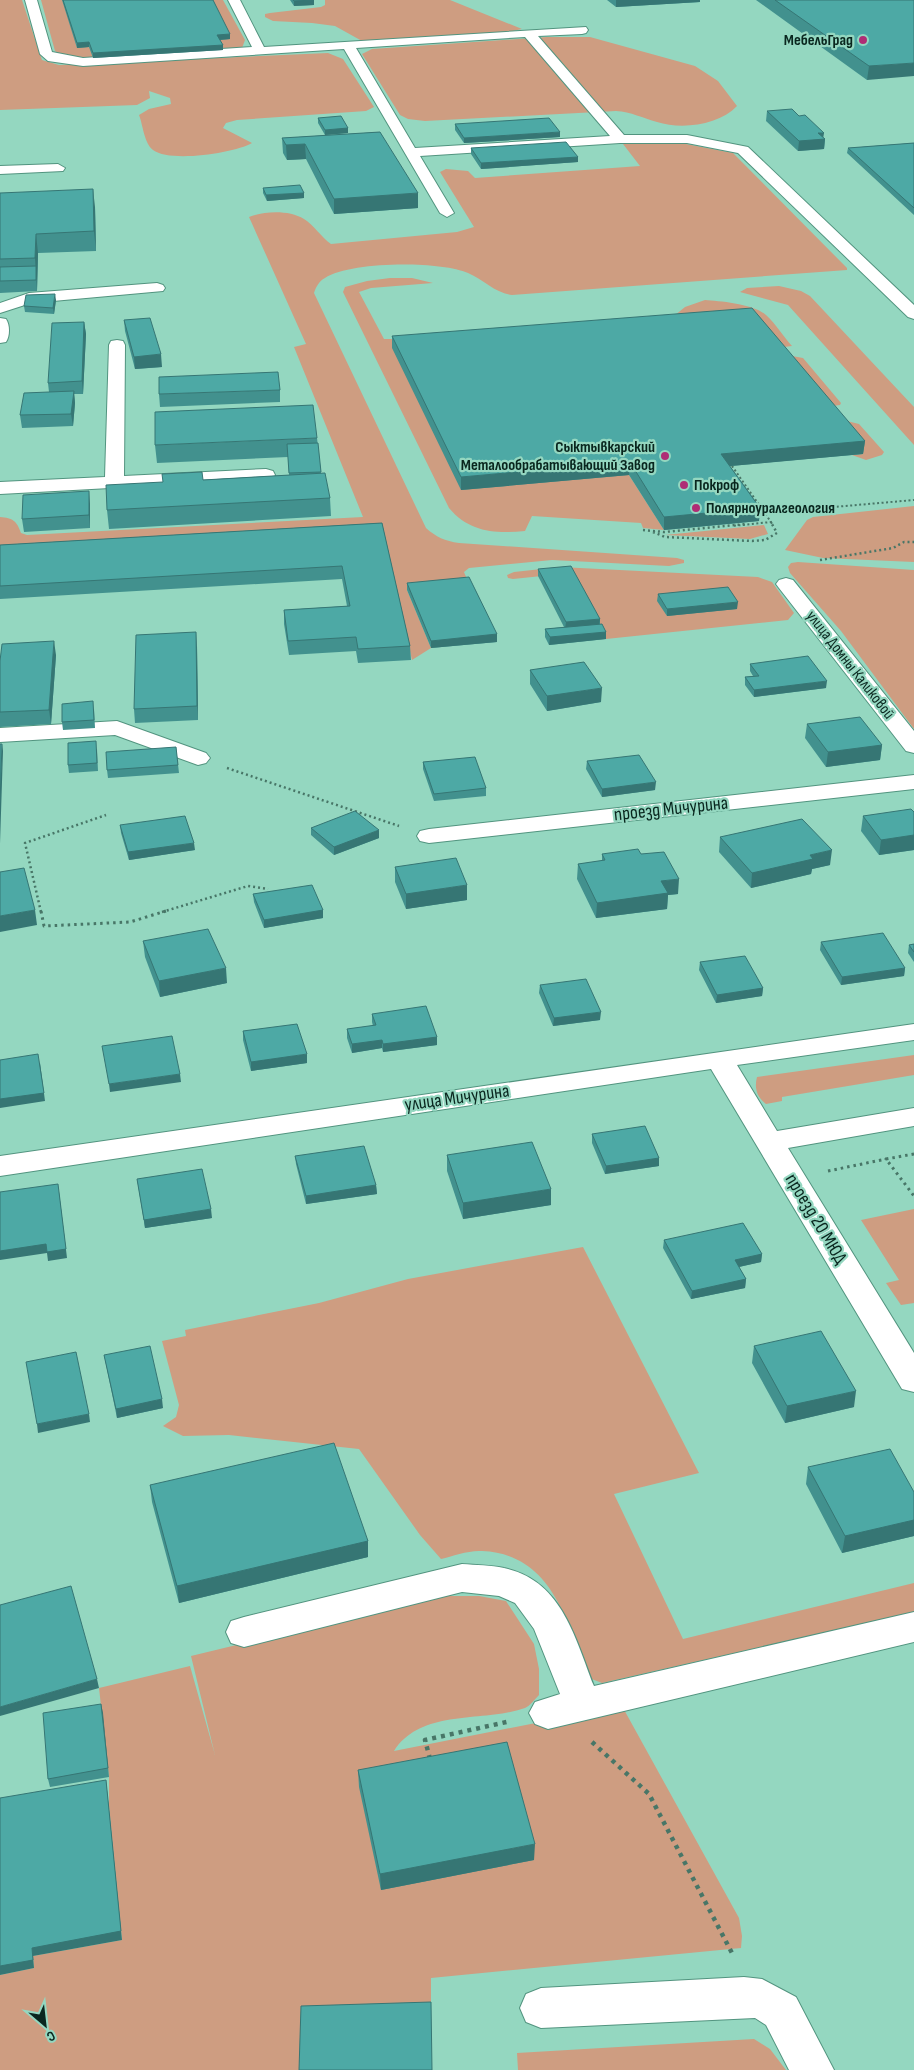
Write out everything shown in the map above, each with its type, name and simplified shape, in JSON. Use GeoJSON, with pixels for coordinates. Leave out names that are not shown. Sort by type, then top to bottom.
{"type":"FeatureCollection","features":[{"type":"Feature","properties":{"kind":"street"},"geometry":{"type":"LineString","coordinates":[[31,0],[46,54],[52,58],[83,62],[349,47],[582,30]]}},
{"type":"Feature","properties":{"kind":"street"},"geometry":{"type":"LineString","coordinates":[[234,0],[261,52]]}},
{"type":"Feature","properties":{"kind":"street"},"geometry":{"type":"LineString","coordinates":[[528,34],[620,139]]}},
{"type":"Feature","properties":{"kind":"street"},"geometry":{"type":"LineString","coordinates":[[349,47],[447,213]]}},
{"type":"Feature","properties":{"kind":"street"},"geometry":{"type":"LineString","coordinates":[[411,152],[620,139],[687,139],[743,150],[914,314]]}},
{"type":"Feature","properties":{"kind":"street"},"geometry":{"type":"LineString","coordinates":[[0,170],[58,168]]}},
{"type":"Feature","properties":{"kind":"street"},"geometry":{"type":"LineString","coordinates":[[0,308],[29,298],[157,288]]}},
{"type":"Feature","properties":{"kind":"street"},"geometry":{"type":"LineString","coordinates":[[0,323],[0,338]]}},
{"type":"Feature","properties":{"kind":"street"},"geometry":{"type":"LineString","coordinates":[[114,483],[117,345]]}},
{"type":"Feature","properties":{"kind":"street"},"geometry":{"type":"LineString","coordinates":[[0,488],[266,475]]}},
{"type":"Feature","properties":{"kind":"street","name":"улица Домны Каликовой"},"geometry":{"type":"LineString","coordinates":[[786,584],[914,746]]}},
{"type":"Feature","properties":{"kind":"street"},"geometry":{"type":"LineString","coordinates":[[0,735],[117,728],[198,758]]}},
{"type":"Feature","properties":{"kind":"street","name":"проезд Мичурина"},"geometry":{"type":"LineString","coordinates":[[429,836],[914,782]]}},
{"type":"Feature","properties":{"kind":"street","name":"улица Мичурина"},"geometry":{"type":"LineString","coordinates":[[0,1166],[719,1058],[914,1032]]}},
{"type":"Feature","properties":{"kind":"street","name":"проезд 20 МЮД"},"geometry":{"type":"LineString","coordinates":[[719,1058],[914,1380]]}},
{"type":"Feature","properties":{"kind":"street"},"geometry":{"type":"LineString","coordinates":[[769,1142],[914,1116]]}},
{"type":"Feature","properties":{"kind":"street"},"geometry":{"type":"LineString","coordinates":[[244,1632],[462,1578],[504,1582],[528,1593],[550,1622],[566,1709],[914,1627]]}},
{"type":"Feature","properties":{"kind":"street"},"geometry":{"type":"LineString","coordinates":[[541,2008],[744,1997],[762,1999],[781,2011],[812,2070]]}},
{"type":"Feature","properties":{"kind":"path"},"geometry":{"type":"LineString","coordinates":[[653,531],[664,537],[752,541],[764,540],[777,533],[732,466]]}},
{"type":"Feature","properties":{"kind":"path"},"geometry":{"type":"LineString","coordinates":[[747,496],[753,496]]}},
{"type":"Feature","properties":{"kind":"path"},"geometry":{"type":"LineString","coordinates":[[765,514],[914,500]]}},
{"type":"Feature","properties":{"kind":"path"},"geometry":{"type":"LineString","coordinates":[[643,530],[664,532],[771,522]]}},
{"type":"Feature","properties":{"kind":"path"},"geometry":{"type":"LineString","coordinates":[[820,560],[893,548],[904,542],[914,542]]}},
{"type":"Feature","properties":{"kind":"path"},"geometry":{"type":"LineString","coordinates":[[198,758],[429,836]]}},
{"type":"Feature","properties":{"kind":"path"},"geometry":{"type":"LineString","coordinates":[[106,815],[25,843],[44,926],[130,922],[248,886],[268,889]]}},
{"type":"Feature","properties":{"kind":"path"},"geometry":{"type":"LineString","coordinates":[[791,1178],[914,1154]]}},
{"type":"Feature","properties":{"kind":"path"},"geometry":{"type":"LineString","coordinates":[[886,1159],[912,1196],[914,1196]]}},
{"type":"Feature","properties":{"kind":"path"},"geometry":{"type":"LineString","coordinates":[[432,1764],[425,1740],[566,1709],[594,1744],[649,1794],[755,1998]]}},
{"type":"Feature","properties":{"kind":"shaded area"},"geometry":{"type":"Polygon","coordinates":[[[0,0],[22,0],[42,60],[59,65],[328,53],[343,59],[374,107],[366,111],[237,120],[226,123],[223,128],[252,143],[244,147],[218,153],[187,156],[161,154],[150,147],[139,115],[149,109],[171,104],[170,98],[149,91],[150,98],[137,105],[0,110],[0,0]]]}},
{"type":"Feature","properties":{"kind":"shaded area"},"geometry":{"type":"Polygon","coordinates":[[[41,0],[223,0],[245,40],[242,48],[89,60],[63,56],[55,51],[41,0]]]}},
{"type":"Feature","properties":{"kind":"shaded area"},"geometry":{"type":"Polygon","coordinates":[[[325,0],[450,0],[522,29],[504,33],[362,41],[335,26],[273,21],[265,17],[265,14],[270,13],[321,7],[325,5],[325,0]]]}},
{"type":"Feature","properties":{"kind":"shaded area"},"geometry":{"type":"Polygon","coordinates":[[[547,37],[590,37],[695,66],[718,81],[737,106],[720,118],[710,122],[678,126],[616,111],[425,121],[408,119],[400,115],[362,54],[372,49],[547,37]]]}},
{"type":"Feature","properties":{"kind":"shaded area"},"geometry":{"type":"Polygon","coordinates":[[[623,144],[686,144],[733,153],[847,270],[512,295],[500,292],[474,276],[455,269],[438,266],[396,265],[354,268],[337,272],[321,281],[314,293],[426,528],[433,534],[445,540],[459,543],[677,558],[684,560],[684,563],[669,566],[552,560],[469,568],[464,572],[469,584],[407,590],[431,648],[412,660],[383,536],[0,558],[0,517],[14,521],[21,533],[27,535],[363,517],[294,347],[306,344],[249,217],[277,212],[298,216],[308,222],[331,244],[457,232],[474,227],[440,172],[446,169],[468,171],[475,178],[640,166],[623,144]]]}},
{"type":"Feature","properties":{"kind":"shaded area"},"geometry":{"type":"Polygon","coordinates":[[[412,278],[433,283],[371,288],[359,292],[384,339],[405,339],[629,475],[664,530],[643,528],[641,523],[532,516],[525,531],[503,532],[474,527],[457,516],[449,508],[343,292],[345,287],[367,281],[412,278]]]}},
{"type":"Feature","properties":{"kind":"shaded area"},"geometry":{"type":"Polygon","coordinates":[[[779,286],[801,291],[810,296],[914,407],[914,445],[788,305],[740,292],[747,288],[779,286]]]}},
{"type":"Feature","properties":{"kind":"shaded area"},"geometry":{"type":"Polygon","coordinates":[[[705,300],[737,304],[761,311],[773,322],[792,346],[775,348],[669,320],[685,307],[705,300]]]}},
{"type":"Feature","properties":{"kind":"shaded area"},"geometry":{"type":"Polygon","coordinates":[[[792,356],[803,358],[841,403],[840,405],[824,407],[792,356]]]}},
{"type":"Feature","properties":{"kind":"shaded area"},"geometry":{"type":"Polygon","coordinates":[[[839,419],[859,424],[884,452],[882,455],[866,460],[852,455],[863,454],[839,419]]]}},
{"type":"Feature","properties":{"kind":"shaded area"},"geometry":{"type":"Polygon","coordinates":[[[914,506],[914,562],[823,558],[785,550],[807,520],[813,517],[914,506]]]}},
{"type":"Feature","properties":{"kind":"shaded area"},"geometry":{"type":"Polygon","coordinates":[[[764,525],[768,534],[750,539],[665,535],[764,525]]]}},
{"type":"Feature","properties":{"kind":"shaded area"},"geometry":{"type":"Polygon","coordinates":[[[791,563],[914,570],[914,729],[841,631],[790,573],[788,567],[791,563]]]}},
{"type":"Feature","properties":{"kind":"shaded area"},"geometry":{"type":"Polygon","coordinates":[[[560,567],[758,577],[772,582],[794,613],[788,620],[606,639],[571,573],[513,579],[508,578],[507,575],[514,572],[560,567]]]}},
{"type":"Feature","properties":{"kind":"shaded area"},"geometry":{"type":"Polygon","coordinates":[[[914,1055],[914,1075],[782,1097],[782,1101],[766,1104],[758,1095],[756,1089],[757,1077],[914,1055]]]}},
{"type":"Feature","properties":{"kind":"shaded area"},"geometry":{"type":"Polygon","coordinates":[[[914,1209],[914,1303],[901,1305],[886,1283],[899,1280],[861,1220],[914,1209]]]}},
{"type":"Feature","properties":{"kind":"shaded area"},"geometry":{"type":"Polygon","coordinates":[[[583,1247],[699,1473],[614,1494],[683,1639],[914,1583],[914,1612],[602,1683],[589,1678],[564,1614],[554,1595],[541,1578],[526,1564],[506,1555],[477,1551],[441,1559],[420,1535],[359,1449],[229,1435],[183,1436],[163,1426],[176,1417],[179,1405],[162,1341],[186,1336],[185,1330],[319,1303],[408,1279],[583,1247]]]}},
{"type":"Feature","properties":{"kind":"shaded area"},"geometry":{"type":"Polygon","coordinates":[[[440,1596],[479,1596],[506,1601],[534,1644],[539,1669],[539,1695],[525,1708],[491,1715],[437,1722],[420,1728],[406,1737],[394,1751],[622,1706],[739,1918],[742,1936],[741,1948],[431,1978],[431,2030],[302,2070],[0,2070],[0,1975],[34,1968],[33,1956],[122,1940],[109,1806],[109,1777],[99,1688],[190,1666],[215,1755],[191,1656],[440,1596]]]}},
{"type":"Feature","properties":{"kind":"shaded area"},"geometry":{"type":"Polygon","coordinates":[[[754,2039],[770,2049],[786,2070],[518,2070],[517,2053],[754,2039]]]}},
{"type":"Feature","properties":{"kind":"building"},"geometry":{"type":"Polygon","coordinates":[[[63,0],[213,0],[230,34],[217,35],[223,45],[93,53],[89,42],[77,43],[63,0]]]}},
{"type":"Feature","properties":{"kind":"building","name":"МебельГрад"},"geometry":{"type":"Polygon","coordinates":[[[775,0],[914,0],[914,63],[869,66],[775,0]]]}},
{"type":"Feature","properties":{"kind":"building"},"geometry":{"type":"Polygon","coordinates":[[[792,109],[799,116],[805,115],[824,133],[818,133],[825,139],[799,141],[767,111],[792,109]]]}},
{"type":"Feature","properties":{"kind":"building"},"geometry":{"type":"Polygon","coordinates":[[[341,116],[348,128],[325,130],[318,118],[341,116]]]}},
{"type":"Feature","properties":{"kind":"building"},"geometry":{"type":"Polygon","coordinates":[[[549,118],[560,132],[464,138],[455,124],[549,118]]]}},
{"type":"Feature","properties":{"kind":"building"},"geometry":{"type":"Polygon","coordinates":[[[380,132],[418,193],[334,199],[305,144],[286,145],[282,138],[380,132]]]}},
{"type":"Feature","properties":{"kind":"building"},"geometry":{"type":"Polygon","coordinates":[[[566,142],[578,157],[481,163],[471,148],[566,142]]]}},
{"type":"Feature","properties":{"kind":"building"},"geometry":{"type":"Polygon","coordinates":[[[914,143],[914,208],[848,148],[914,143]]]}},
{"type":"Feature","properties":{"kind":"building"},"geometry":{"type":"Polygon","coordinates":[[[300,185],[304,193],[266,195],[263,188],[300,185]]]}},
{"type":"Feature","properties":{"kind":"building"},"geometry":{"type":"Polygon","coordinates":[[[93,189],[94,231],[36,234],[35,258],[0,259],[0,193],[93,189]]]}},
{"type":"Feature","properties":{"kind":"building"},"geometry":{"type":"Polygon","coordinates":[[[36,266],[36,280],[0,281],[0,267],[36,266]]]}},
{"type":"Feature","properties":{"kind":"building"},"geometry":{"type":"Polygon","coordinates":[[[55,294],[53,308],[24,306],[26,295],[55,294]]]}},
{"type":"Feature","properties":{"kind":"building"},"geometry":{"type":"Polygon","coordinates":[[[752,308],[865,441],[721,454],[760,508],[664,517],[630,462],[461,477],[392,336],[752,308]]]}},
{"type":"Feature","properties":{"kind":"building"},"geometry":{"type":"Polygon","coordinates":[[[150,318],[161,354],[134,357],[124,320],[150,318]]]}},
{"type":"Feature","properties":{"kind":"building"},"geometry":{"type":"Polygon","coordinates":[[[84,322],[82,381],[48,383],[52,323],[84,322]]]}},
{"type":"Feature","properties":{"kind":"building"},"geometry":{"type":"Polygon","coordinates":[[[278,372],[280,390],[159,394],[159,377],[278,372]]]}},
{"type":"Feature","properties":{"kind":"building"},"geometry":{"type":"Polygon","coordinates":[[[74,391],[71,414],[20,415],[24,393],[74,391]]]}},
{"type":"Feature","properties":{"kind":"building"},"geometry":{"type":"Polygon","coordinates":[[[313,405],[317,438],[155,445],[155,412],[313,405]]]}},
{"type":"Feature","properties":{"kind":"building"},"geometry":{"type":"Polygon","coordinates":[[[318,443],[321,472],[289,473],[287,444],[318,443]]]}},
{"type":"Feature","properties":{"kind":"building"},"geometry":{"type":"Polygon","coordinates":[[[202,472],[203,480],[325,473],[330,498],[107,510],[106,485],[163,482],[162,474],[202,472]]]}},
{"type":"Feature","properties":{"kind":"building"},"geometry":{"type":"Polygon","coordinates":[[[89,491],[89,515],[22,519],[23,495],[89,491]]]}},
{"type":"Feature","properties":{"kind":"building"},"geometry":{"type":"Polygon","coordinates":[[[382,523],[410,646],[358,649],[356,637],[288,641],[284,610],[350,606],[342,566],[0,586],[0,545],[382,523]]]}},
{"type":"Feature","properties":{"kind":"building"},"geometry":{"type":"Polygon","coordinates":[[[571,566],[600,619],[566,622],[538,569],[571,566]]]}},
{"type":"Feature","properties":{"kind":"building"},"geometry":{"type":"Polygon","coordinates":[[[469,577],[497,634],[431,641],[407,583],[469,577]]]}},
{"type":"Feature","properties":{"kind":"building"},"geometry":{"type":"Polygon","coordinates":[[[728,587],[738,602],[667,609],[658,594],[728,587]]]}},
{"type":"Feature","properties":{"kind":"building"},"geometry":{"type":"Polygon","coordinates":[[[602,624],[606,632],[550,637],[545,629],[602,624]]]}},
{"type":"Feature","properties":{"kind":"building"},"geometry":{"type":"Polygon","coordinates":[[[196,632],[197,706],[134,709],[136,635],[196,632]]]}},
{"type":"Feature","properties":{"kind":"building"},"geometry":{"type":"Polygon","coordinates":[[[54,641],[49,710],[0,712],[2,644],[54,641]]]}},
{"type":"Feature","properties":{"kind":"building"},"geometry":{"type":"Polygon","coordinates":[[[808,656],[827,681],[754,690],[745,677],[759,676],[750,664],[808,656]]]}},
{"type":"Feature","properties":{"kind":"building"},"geometry":{"type":"Polygon","coordinates":[[[584,662],[602,688],[547,696],[530,670],[584,662]]]}},
{"type":"Feature","properties":{"kind":"building"},"geometry":{"type":"Polygon","coordinates":[[[93,701],[94,720],[62,722],[62,704],[93,701]]]}},
{"type":"Feature","properties":{"kind":"building"},"geometry":{"type":"Polygon","coordinates":[[[860,717],[882,745],[828,752],[807,724],[860,717]]]}},
{"type":"Feature","properties":{"kind":"building"},"geometry":{"type":"Polygon","coordinates":[[[96,741],[97,763],[68,765],[68,743],[96,741]]]}},
{"type":"Feature","properties":{"kind":"building"},"geometry":{"type":"Polygon","coordinates":[[[0,744],[2,744],[0,804],[0,744]]]}},
{"type":"Feature","properties":{"kind":"building"},"geometry":{"type":"Polygon","coordinates":[[[176,747],[178,765],[107,770],[106,752],[176,747]]]}},
{"type":"Feature","properties":{"kind":"building"},"geometry":{"type":"Polygon","coordinates":[[[639,755],[656,782],[602,789],[587,761],[639,755]]]}},
{"type":"Feature","properties":{"kind":"building"},"geometry":{"type":"Polygon","coordinates":[[[475,757],[486,788],[434,794],[423,762],[475,757]]]}},
{"type":"Feature","properties":{"kind":"building"},"geometry":{"type":"Polygon","coordinates":[[[911,809],[914,812],[914,835],[881,840],[863,816],[911,809]]]}},
{"type":"Feature","properties":{"kind":"building"},"geometry":{"type":"Polygon","coordinates":[[[355,811],[379,830],[334,847],[311,828],[355,811]]]}},
{"type":"Feature","properties":{"kind":"building"},"geometry":{"type":"Polygon","coordinates":[[[185,816],[194,843],[128,852],[120,825],[185,816]]]}},
{"type":"Feature","properties":{"kind":"building"},"geometry":{"type":"Polygon","coordinates":[[[802,819],[832,850],[810,855],[813,859],[752,873],[720,837],[802,819]]]}},
{"type":"Feature","properties":{"kind":"building"},"geometry":{"type":"Polygon","coordinates":[[[638,849],[641,854],[664,852],[679,879],[661,881],[668,893],[597,903],[578,864],[605,860],[602,854],[638,849]]]}},
{"type":"Feature","properties":{"kind":"building"},"geometry":{"type":"Polygon","coordinates":[[[456,858],[467,885],[406,894],[395,867],[456,858]]]}},
{"type":"Feature","properties":{"kind":"building"},"geometry":{"type":"Polygon","coordinates":[[[24,868],[35,910],[0,916],[0,872],[24,868]]]}},
{"type":"Feature","properties":{"kind":"building"},"geometry":{"type":"Polygon","coordinates":[[[312,885],[323,910],[264,920],[253,894],[312,885]]]}},
{"type":"Feature","properties":{"kind":"building"},"geometry":{"type":"Polygon","coordinates":[[[208,929],[226,968],[159,981],[143,941],[208,929]]]}},
{"type":"Feature","properties":{"kind":"building"},"geometry":{"type":"Polygon","coordinates":[[[883,933],[905,968],[842,977],[821,942],[883,933]]]}},
{"type":"Feature","properties":{"kind":"building"},"geometry":{"type":"Polygon","coordinates":[[[914,944],[914,952],[909,945],[914,944]]]}},
{"type":"Feature","properties":{"kind":"building"},"geometry":{"type":"Polygon","coordinates":[[[745,956],[763,988],[717,995],[700,962],[745,956]]]}},
{"type":"Feature","properties":{"kind":"building"},"geometry":{"type":"Polygon","coordinates":[[[586,979],[601,1012],[554,1018],[540,985],[586,979]]]}},
{"type":"Feature","properties":{"kind":"building"},"geometry":{"type":"Polygon","coordinates":[[[426,1006],[437,1037],[383,1044],[382,1040],[352,1044],[347,1029],[376,1025],[372,1014],[426,1006]]]}},
{"type":"Feature","properties":{"kind":"building"},"geometry":{"type":"Polygon","coordinates":[[[297,1024],[307,1054],[251,1062],[243,1031],[297,1024]]]}},
{"type":"Feature","properties":{"kind":"building"},"geometry":{"type":"Polygon","coordinates":[[[172,1036],[180,1074],[109,1084],[102,1046],[172,1036]]]}},
{"type":"Feature","properties":{"kind":"building"},"geometry":{"type":"Polygon","coordinates":[[[38,1054],[44,1093],[0,1099],[0,1060],[38,1054]]]}},
{"type":"Feature","properties":{"kind":"building"},"geometry":{"type":"Polygon","coordinates":[[[645,1126],[659,1158],[606,1166],[592,1134],[645,1126]]]}},
{"type":"Feature","properties":{"kind":"building"},"geometry":{"type":"Polygon","coordinates":[[[532,1142],[551,1189],[463,1203],[447,1155],[532,1142]]]}},
{"type":"Feature","properties":{"kind":"building"},"geometry":{"type":"Polygon","coordinates":[[[364,1146],[376,1185],[306,1196],[295,1156],[364,1146]]]}},
{"type":"Feature","properties":{"kind":"building"},"geometry":{"type":"Polygon","coordinates":[[[202,1169],[211,1209],[144,1220],[137,1179],[202,1169]]]}},
{"type":"Feature","properties":{"kind":"building"},"geometry":{"type":"Polygon","coordinates":[[[58,1184],[66,1249],[47,1252],[46,1244],[0,1251],[0,1192],[58,1184]]]}},
{"type":"Feature","properties":{"kind":"building"},"geometry":{"type":"Polygon","coordinates":[[[743,1223],[762,1254],[735,1260],[746,1279],[692,1291],[664,1240],[743,1223]]]}},
{"type":"Feature","properties":{"kind":"building"},"geometry":{"type":"Polygon","coordinates":[[[821,1331],[856,1391],[787,1406],[754,1346],[821,1331]]]}},
{"type":"Feature","properties":{"kind":"building"},"geometry":{"type":"Polygon","coordinates":[[[150,1346],[162,1399],[116,1409],[104,1355],[150,1346]]]}},
{"type":"Feature","properties":{"kind":"building"},"geometry":{"type":"Polygon","coordinates":[[[76,1352],[89,1414],[37,1424],[26,1362],[76,1352]]]}},
{"type":"Feature","properties":{"kind":"building"},"geometry":{"type":"Polygon","coordinates":[[[334,1443],[368,1541],[177,1586],[150,1485],[334,1443]]]}},
{"type":"Feature","properties":{"kind":"building"},"geometry":{"type":"Polygon","coordinates":[[[890,1449],[914,1492],[914,1520],[845,1536],[808,1467],[890,1449]]]}},
{"type":"Feature","properties":{"kind":"building"},"geometry":{"type":"Polygon","coordinates":[[[71,1586],[97,1679],[0,1707],[0,1605],[71,1586]]]}},
{"type":"Feature","properties":{"kind":"building"},"geometry":{"type":"Polygon","coordinates":[[[101,1704],[108,1768],[48,1779],[43,1713],[101,1704]]]}},
{"type":"Feature","properties":{"kind":"building"},"geometry":{"type":"Polygon","coordinates":[[[507,1742],[535,1844],[380,1874],[358,1770],[507,1742]]]}},
{"type":"Feature","properties":{"kind":"building"},"geometry":{"type":"Polygon","coordinates":[[[106,1780],[121,1931],[32,1948],[33,1960],[0,1966],[0,1798],[106,1780]]]}},
{"type":"Feature","properties":{"kind":"building"},"geometry":{"type":"Polygon","coordinates":[[[431,2002],[432,2070],[299,2070],[301,2006],[431,2002]]]}},
{"type":"Feature","properties":{"kind":"place","name":"МебельГрад"},"geometry":{"type":"Point","coordinates":[863,40]}},
{"type":"Feature","properties":{"kind":"place","name":"Сыктывкарский Металообрабатывающий Завод"},"geometry":{"type":"Point","coordinates":[665,456]}},
{"type":"Feature","properties":{"kind":"place","name":"Покроф"},"geometry":{"type":"Point","coordinates":[684,485]}},
{"type":"Feature","properties":{"kind":"place","name":"Полярноуралгеология"},"geometry":{"type":"Point","coordinates":[696,508]}}]}
